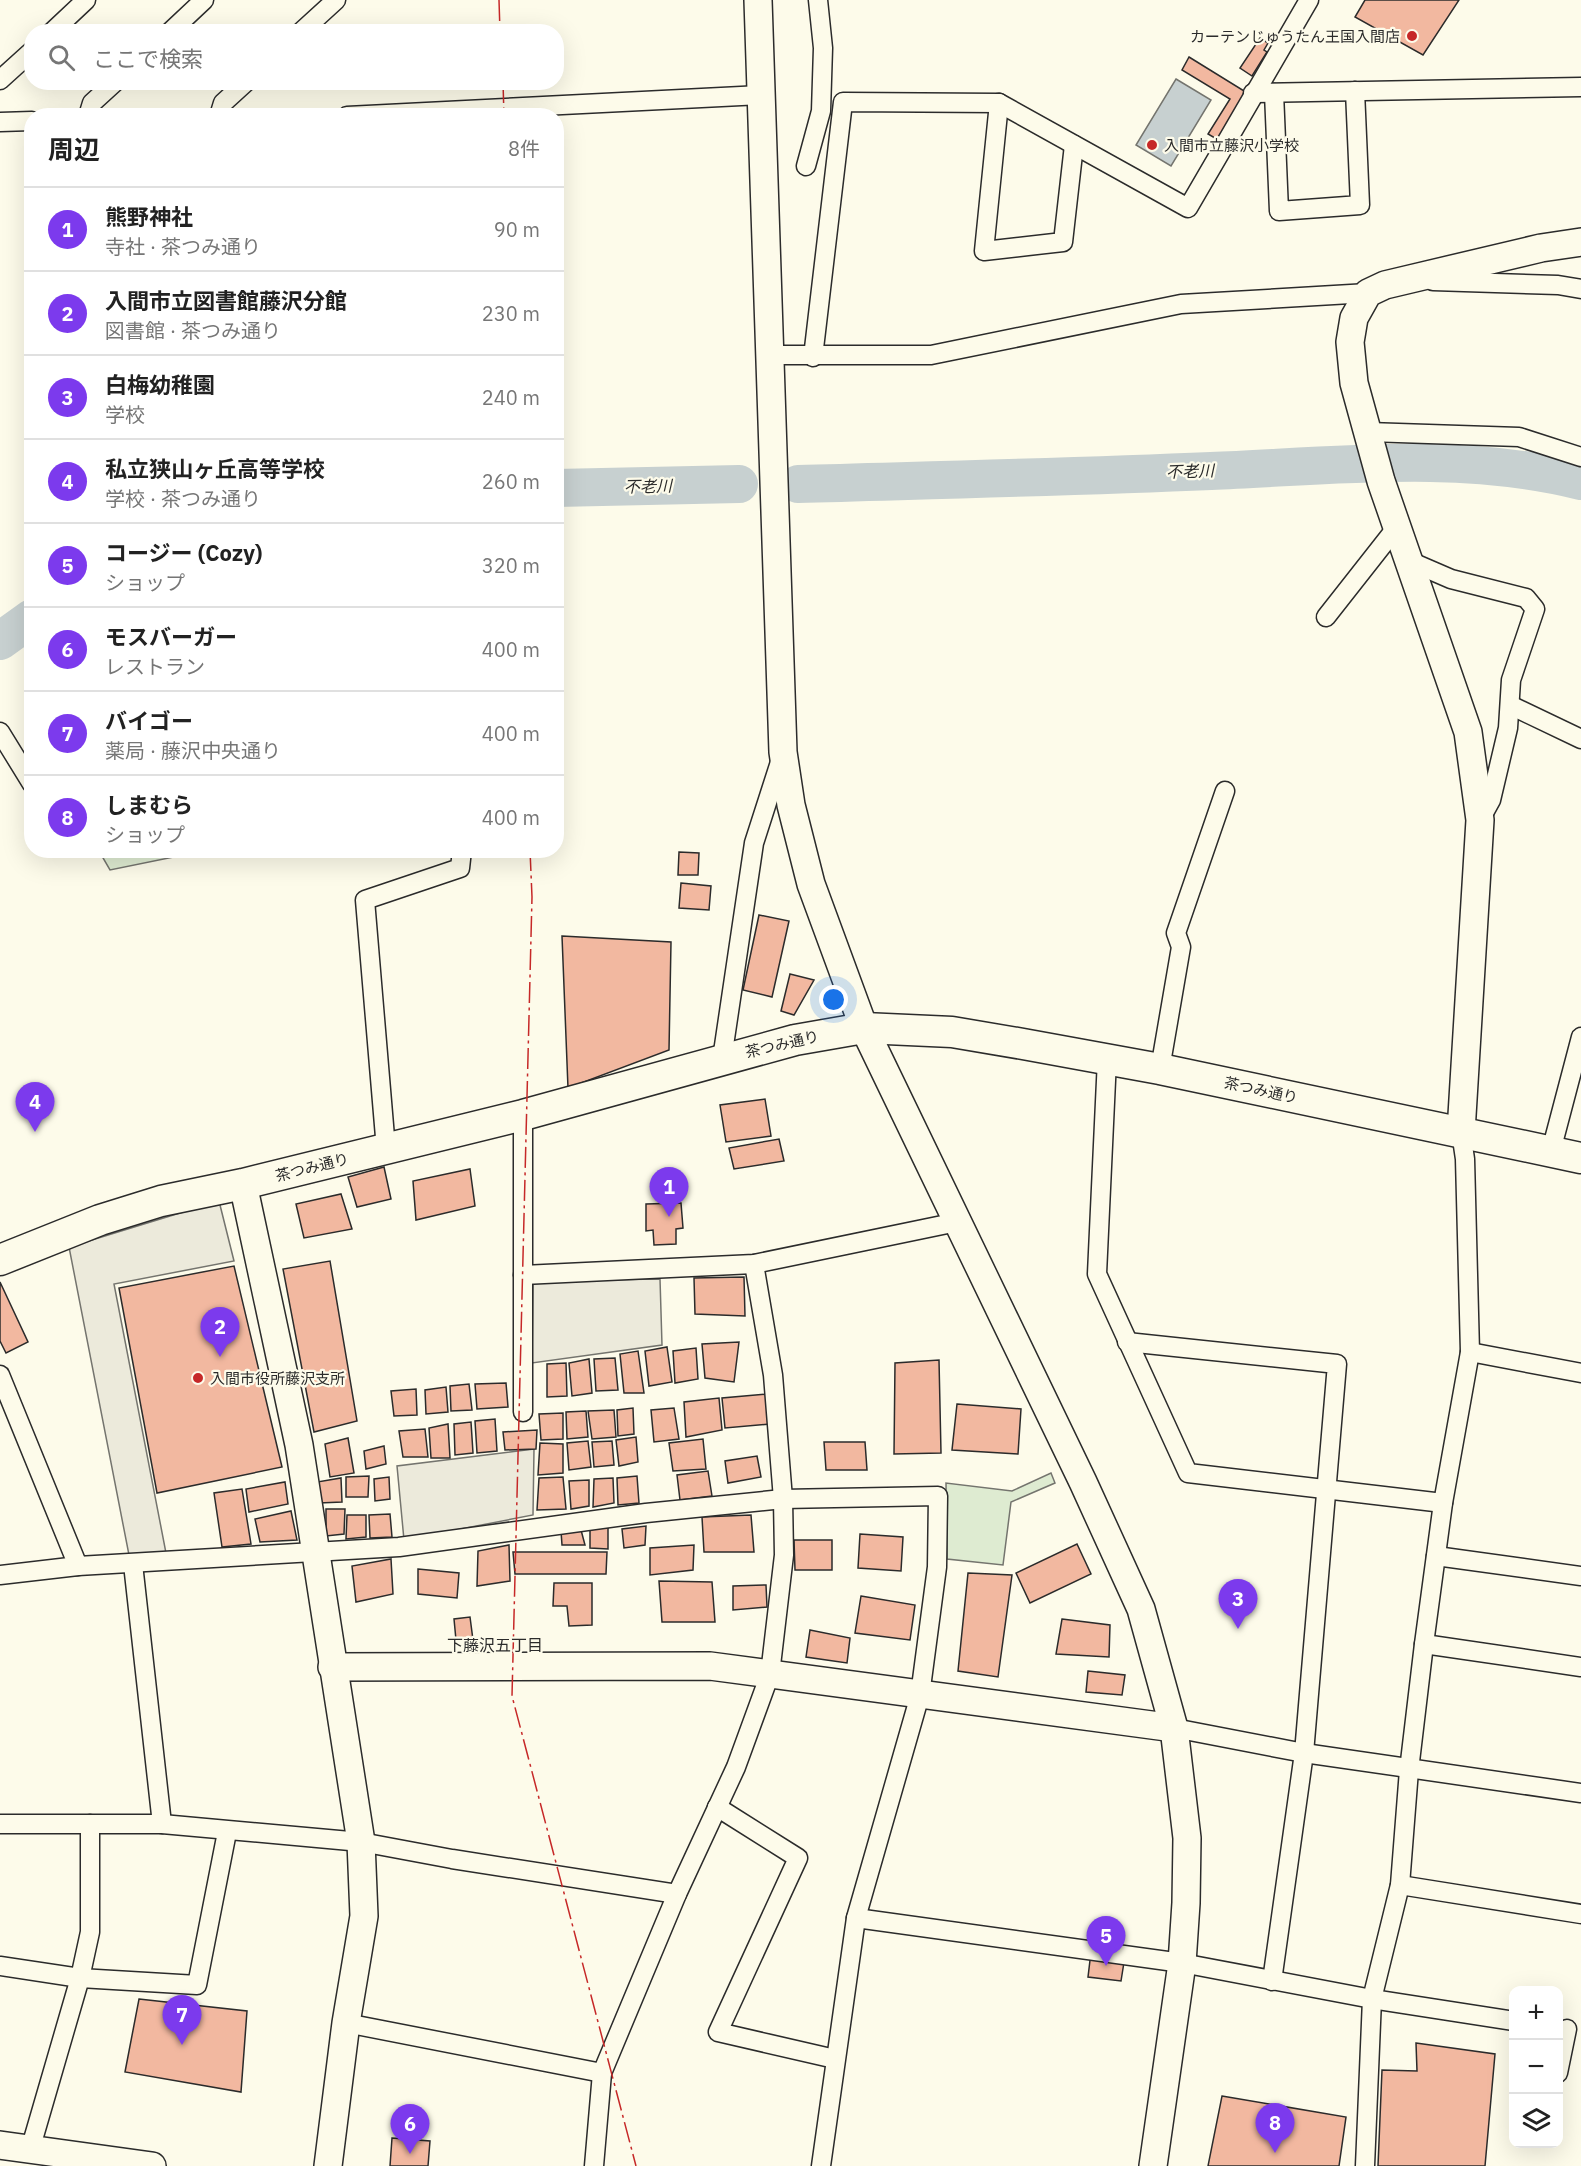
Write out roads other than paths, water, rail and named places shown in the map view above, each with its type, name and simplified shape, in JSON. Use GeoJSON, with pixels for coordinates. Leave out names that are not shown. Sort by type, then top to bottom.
{"type":"FeatureCollection","features":[{"type":"Feature","properties":{"kind":"main road","name":"茶つみ通り"},"geometry":{"type":"LineString","coordinates":[[0,1260],[100,1220],[161,1201],[243,1184],[523,1115],[795,1040],[864,1028],[952,1032],[1107,1059],[1581,1158]]}},
{"type":"Feature","properties":{"kind":"street"},"geometry":{"type":"LineString","coordinates":[[60,24],[86,0]]}},
{"type":"Feature","properties":{"kind":"street"},"geometry":{"type":"LineString","coordinates":[[178,24],[204,0]]}},
{"type":"Feature","properties":{"kind":"street"},"geometry":{"type":"LineString","coordinates":[[310,24],[336,0]]}},
{"type":"Feature","properties":{"kind":"street"},"geometry":{"type":"LineString","coordinates":[[758,0],[783,752],[790,805],[811,884],[864,1028],[1083,1482],[1141,1609],[1174,1728],[1187,1838],[1186,1903],[1182,1963],[1154,2166]]}},
{"type":"Feature","properties":{"kind":"street"},"geometry":{"type":"LineString","coordinates":[[806,166],[820,111],[823,48],[818,0]]}},
{"type":"Feature","properties":{"kind":"street"},"geometry":{"type":"LineString","coordinates":[[813,357],[843,102],[999,103],[1188,208],[1253,93],[1310,0]]}},
{"type":"Feature","properties":{"kind":"street"},"geometry":{"type":"LineString","coordinates":[[0,80],[24,58]]}},
{"type":"Feature","properties":{"kind":"street"},"geometry":{"type":"LineString","coordinates":[[1253,93],[1581,87]]}},
{"type":"Feature","properties":{"kind":"street"},"geometry":{"type":"LineString","coordinates":[[91,108],[107,90]]}},
{"type":"Feature","properties":{"kind":"street"},"geometry":{"type":"LineString","coordinates":[[221,108],[223,103],[237,90]]}},
{"type":"Feature","properties":{"kind":"street"},"geometry":{"type":"LineString","coordinates":[[1274,93],[1279,211],[1360,205],[1355,91]]}},
{"type":"Feature","properties":{"kind":"street"},"geometry":{"type":"LineString","coordinates":[[504,108],[760,95]]}},
{"type":"Feature","properties":{"kind":"street"},"geometry":{"type":"LineString","coordinates":[[999,103],[984,251],[1063,242],[1074,145]]}},
{"type":"Feature","properties":{"kind":"street"},"geometry":{"type":"LineString","coordinates":[[0,122],[24,121]]}},
{"type":"Feature","properties":{"kind":"street"},"geometry":{"type":"LineString","coordinates":[[770,355],[813,357],[931,355],[1181,304],[1368,293],[1385,285],[1405,280],[1541,248],[1581,242]]}},
{"type":"Feature","properties":{"kind":"street"},"geometry":{"type":"LineString","coordinates":[[1405,280],[1558,285],[1581,289]]}},
{"type":"Feature","properties":{"kind":"street"},"geometry":{"type":"LineString","coordinates":[[1365,2166],[1372,1999],[1400,1885],[1409,1770],[1424,1644],[1443,1503],[1470,1352],[1461,1132],[1480,820],[1468,732],[1380,481],[1354,383],[1350,342],[1354,318],[1368,293]]}},
{"type":"Feature","properties":{"kind":"street"},"geometry":{"type":"LineString","coordinates":[[1368,432],[1520,437],[1581,457]]}},
{"type":"Feature","properties":{"kind":"street"},"geometry":{"type":"LineString","coordinates":[[1326,617],[1396,528]]}},
{"type":"Feature","properties":{"kind":"street"},"geometry":{"type":"LineString","coordinates":[[1407,560],[1451,579],[1526,598],[1534,609],[1511,680],[1508,728],[1491,800],[1480,820]]}},
{"type":"Feature","properties":{"kind":"street"},"geometry":{"type":"LineString","coordinates":[[1510,705],[1581,739]]}},
{"type":"Feature","properties":{"kind":"street"},"geometry":{"type":"LineString","coordinates":[[0,732],[24,771]]}},
{"type":"Feature","properties":{"kind":"street"},"geometry":{"type":"LineString","coordinates":[[722,1059],[754,843],[783,752]]}},
{"type":"Feature","properties":{"kind":"street"},"geometry":{"type":"LineString","coordinates":[[1160,1069],[1181,946],[1176,933],[1225,791]]}},
{"type":"Feature","properties":{"kind":"street"},"geometry":{"type":"LineString","coordinates":[[386,1149],[365,900],[460,868],[461,858]]}},
{"type":"Feature","properties":{"kind":"street"},"geometry":{"type":"LineString","coordinates":[[1551,1151],[1581,1037]]}},
{"type":"Feature","properties":{"kind":"street"},"geometry":{"type":"LineString","coordinates":[[1107,1059],[1097,1274],[1188,1473],[1443,1503]]}},
{"type":"Feature","properties":{"kind":"street"},"geometry":{"type":"LineString","coordinates":[[523,1115],[523,1412]]}},
{"type":"Feature","properties":{"kind":"street"},"geometry":{"type":"LineString","coordinates":[[243,1184],[299,1445],[361,1842],[364,1916],[346,2024],[328,2166]]}},
{"type":"Feature","properties":{"kind":"street"},"geometry":{"type":"LineString","coordinates":[[523,1275],[754,1264],[957,1222]]}},
{"type":"Feature","properties":{"kind":"street"},"geometry":{"type":"LineString","coordinates":[[594,2166],[602,2073],[677,1894],[736,1767],[770,1674],[784,1555],[783,1500],[773,1376],[754,1264]]}},
{"type":"Feature","properties":{"kind":"street"},"geometry":{"type":"LineString","coordinates":[[1127,1342],[1336,1364],[1304,1753],[1272,1981]]}},
{"type":"Feature","properties":{"kind":"street"},"geometry":{"type":"LineString","coordinates":[[1470,1352],[1581,1373]]}},
{"type":"Feature","properties":{"kind":"street"},"geometry":{"type":"LineString","coordinates":[[0,1375],[78,1566]]}},
{"type":"Feature","properties":{"kind":"street"},"geometry":{"type":"LineString","coordinates":[[0,1575],[78,1566],[399,1547],[646,1513],[783,1500],[938,1496],[937,1567],[920,1695],[856,1918],[821,2166]]}},
{"type":"Feature","properties":{"kind":"street"},"geometry":{"type":"LineString","coordinates":[[1436,1556],[1581,1576]]}},
{"type":"Feature","properties":{"kind":"street"},"geometry":{"type":"LineString","coordinates":[[133,1563],[162,1824]]}},
{"type":"Feature","properties":{"kind":"street"},"geometry":{"type":"LineString","coordinates":[[1424,1644],[1581,1667]]}},
{"type":"Feature","properties":{"kind":"street"},"geometry":{"type":"LineString","coordinates":[[332,1667],[710,1666],[1174,1728],[1409,1770],[1581,1793]]}},
{"type":"Feature","properties":{"kind":"street"},"geometry":{"type":"LineString","coordinates":[[717,1807],[798,1858],[718,2032],[835,2059]]}},
{"type":"Feature","properties":{"kind":"street"},"geometry":{"type":"LineString","coordinates":[[0,1824],[162,1824],[227,1832],[361,1842],[452,1859],[677,1894]]}},
{"type":"Feature","properties":{"kind":"street"},"geometry":{"type":"LineString","coordinates":[[30,2150],[80,1978],[90,1932],[90,1824]]}},
{"type":"Feature","properties":{"kind":"street"},"geometry":{"type":"LineString","coordinates":[[0,1966],[80,1978],[197,1985],[227,1832]]}},
{"type":"Feature","properties":{"kind":"street"},"geometry":{"type":"LineString","coordinates":[[1400,1885],[1581,1914]]}},
{"type":"Feature","properties":{"kind":"street"},"geometry":{"type":"LineString","coordinates":[[856,1918],[1182,1963],[1372,1999],[1509,2020]]}},
{"type":"Feature","properties":{"kind":"street"},"geometry":{"type":"LineString","coordinates":[[346,2024],[602,2073]]}},
{"type":"Feature","properties":{"kind":"street"},"geometry":{"type":"LineString","coordinates":[[1563,2053],[1569,2029]]}},
{"type":"Feature","properties":{"kind":"street"},"geometry":{"type":"LineString","coordinates":[[0,2145],[152,2166]]}},
{"type":"Feature","properties":{"kind":"waterway","name":"不老川"},"geometry":{"type":"LineString","coordinates":[[798,484],[1108,475],[1397,463],[1490,466],[1581,481]]}},
{"type":"Feature","properties":{"kind":"waterway","name":"不老川"},"geometry":{"type":"LineString","coordinates":[[564,488],[739,484]]}},
{"type":"Feature","properties":{"kind":"waterway","name":"不老川"},"geometry":{"type":"LineString","coordinates":[[0,641],[24,624]]}},
{"type":"Feature","properties":{"kind":"place","name":"カーテンじゅうたん王国入間店"},"geometry":{"type":"Point","coordinates":[1412,36]}},
{"type":"Feature","properties":{"kind":"place","name":"入間市立藤沢小学校"},"geometry":{"type":"Point","coordinates":[1152,145]}},
{"type":"Feature","properties":{"kind":"place","name":"私立狭山ヶ丘高等学校"},"geometry":{"type":"Point","coordinates":[35,1132]}},
{"type":"Feature","properties":{"kind":"place","name":"熊野神社"},"geometry":{"type":"Point","coordinates":[669,1217]}},
{"type":"Feature","properties":{"kind":"place","name":"入間市立図書館藤沢分館"},"geometry":{"type":"Point","coordinates":[220,1357]}},
{"type":"Feature","properties":{"kind":"place","name":"入間市役所藤沢支所"},"geometry":{"type":"Point","coordinates":[198,1378]}},
{"type":"Feature","properties":{"kind":"place","name":"白梅幼稚園"},"geometry":{"type":"Point","coordinates":[1238,1629]}},
{"type":"Feature","properties":{"kind":"place","name":"コージー (Cozy)"},"geometry":{"type":"Point","coordinates":[1106,1966]}},
{"type":"Feature","properties":{"kind":"place","name":"バイゴー"},"geometry":{"type":"Point","coordinates":[182,2045]}},
{"type":"Feature","properties":{"kind":"place","name":"しまむら"},"geometry":{"type":"Point","coordinates":[1275,2153]}},
{"type":"Feature","properties":{"kind":"place","name":"モスバーガー"},"geometry":{"type":"Point","coordinates":[410,2154]}},
{"type":"Feature","properties":{"kind":"district","name":"下藤沢五丁目"},"geometry":{"type":"Point","coordinates":[495,1645]}}]}
